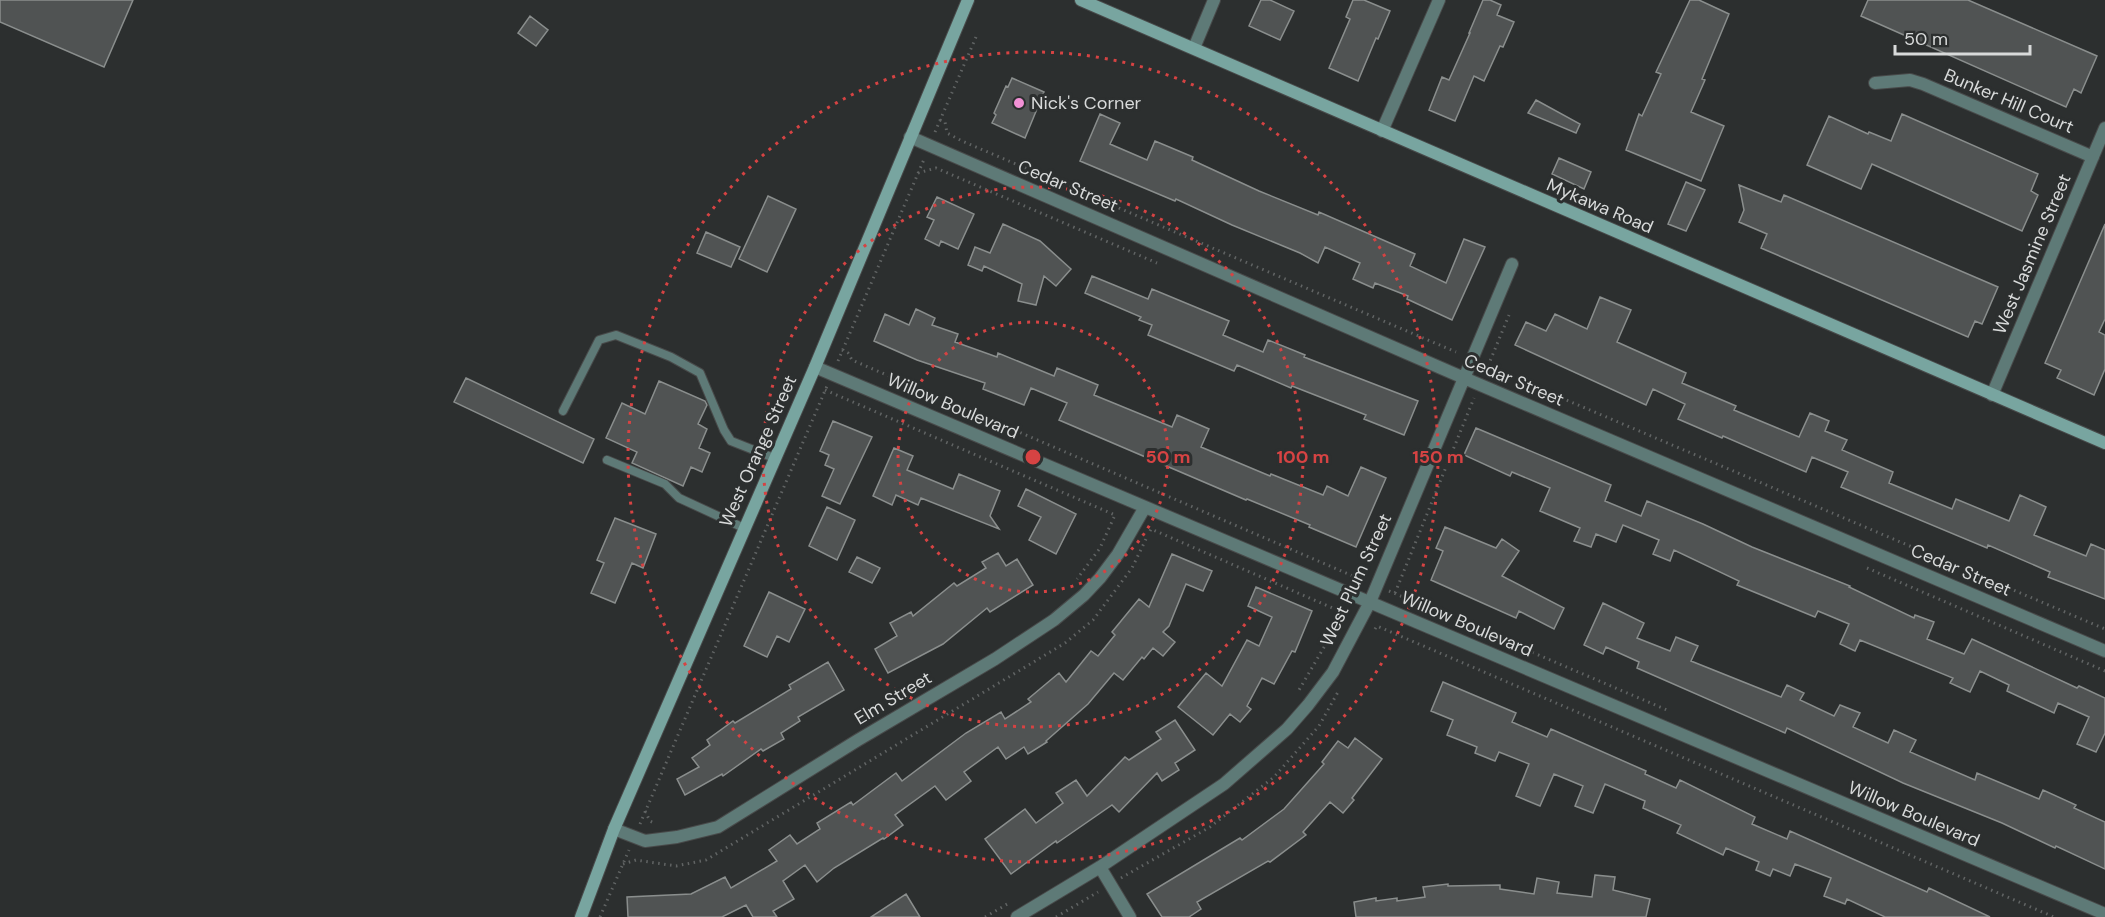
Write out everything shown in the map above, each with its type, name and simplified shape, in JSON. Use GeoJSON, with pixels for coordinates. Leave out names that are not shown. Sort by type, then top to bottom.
{"type":"FeatureCollection","features":[{"type":"Feature","properties":{"kind":"main road","name":"West Orange Street"},"geometry":{"type":"LineString","coordinates":[[581,917],[614,829],[815,367],[968,0]]}},
{"type":"Feature","properties":{"kind":"main road","name":"Mykawa Road"},"geometry":{"type":"LineString","coordinates":[[1081,0],[2105,443]]}},
{"type":"Feature","properties":{"kind":"street"},"geometry":{"type":"LineString","coordinates":[[1194,48],[1214,0]]}},
{"type":"Feature","properties":{"kind":"street"},"geometry":{"type":"LineString","coordinates":[[1382,131],[1438,0]]}},
{"type":"Feature","properties":{"kind":"street","name":"Bunker Hill Court"},"geometry":{"type":"LineString","coordinates":[[1875,83],[1910,80],[1923,84],[2092,157]]}},
{"type":"Feature","properties":{"kind":"street","name":"West Jasmine Street"},"geometry":{"type":"LineString","coordinates":[[1992,395],[2105,128]]}},
{"type":"Feature","properties":{"kind":"street","name":"Cedar Street"},"geometry":{"type":"LineString","coordinates":[[910,137],[1464,378],[2105,651]]}},
{"type":"Feature","properties":{"kind":"street","name":"West Plum Street"},"geometry":{"type":"LineString","coordinates":[[1017,917],[1100,867],[1224,784],[1287,729],[1333,672],[1370,602],[1512,264]]}},
{"type":"Feature","properties":{"kind":"street","name":"Willow Boulevard"},"geometry":{"type":"LineString","coordinates":[[815,367],[2105,914]]}},
{"type":"Feature","properties":{"kind":"street","name":"Elm Street"},"geometry":{"type":"LineString","coordinates":[[614,829],[645,841],[677,837],[718,827],[995,659],[1054,620],[1100,578],[1118,554],[1145,507]]}},
{"type":"Feature","properties":{"kind":"street"},"geometry":{"type":"LineString","coordinates":[[1100,867],[1130,917]]}},
{"type":"Feature","properties":{"kind":"lane"},"geometry":{"type":"LineString","coordinates":[[563,411],[599,340],[616,335],[671,357],[700,373],[724,430],[731,441],[774,458]]}},
{"type":"Feature","properties":{"kind":"lane"},"geometry":{"type":"LineString","coordinates":[[607,460],[665,484],[679,498],[744,528]]}},
{"type":"Feature","properties":{"kind":"path"},"geometry":{"type":"LineString","coordinates":[[600,917],[976,37]]}},
{"type":"Feature","properties":{"kind":"path"},"geometry":{"type":"LineString","coordinates":[[940,120],[945,122],[947,133],[962,141],[1456,352]]}},
{"type":"Feature","properties":{"kind":"path"},"geometry":{"type":"LineString","coordinates":[[918,172],[936,168],[1163,265]]}},
{"type":"Feature","properties":{"kind":"path"},"geometry":{"type":"LineString","coordinates":[[1488,366],[1510,313]]}},
{"type":"Feature","properties":{"kind":"path"},"geometry":{"type":"LineString","coordinates":[[842,350],[848,353],[852,360],[1360,579]]}},
{"type":"Feature","properties":{"kind":"path"},"geometry":{"type":"LineString","coordinates":[[1472,359],[2105,629]]}},
{"type":"Feature","properties":{"kind":"path"},"geometry":{"type":"LineString","coordinates":[[825,390],[1115,514],[1100,549],[1072,585]]}},
{"type":"Feature","properties":{"kind":"path"},"geometry":{"type":"LineString","coordinates":[[1395,593],[1474,398]]}},
{"type":"Feature","properties":{"kind":"path"},"geometry":{"type":"LineString","coordinates":[[1151,529],[1344,614],[1296,694]]}},
{"type":"Feature","properties":{"kind":"path"},"geometry":{"type":"LineString","coordinates":[[1373,632],[1377,626],[2054,917]]}},
{"type":"Feature","properties":{"kind":"path"},"geometry":{"type":"LineString","coordinates":[[1056,917],[1210,827],[1274,777],[1319,726],[1341,687]]}},
{"type":"Feature","properties":{"kind":"path"},"geometry":{"type":"LineString","coordinates":[[645,811],[650,821],[664,828]]}},
{"type":"Feature","properties":{"kind":"path"},"geometry":{"type":"LineString","coordinates":[[985,917],[1015,899]]}},
{"type":"Feature","properties":{"kind":"building"},"geometry":{"type":"Polygon","coordinates":[[[0,0],[133,0],[104,67],[0,22],[0,0]]]}},
{"type":"Feature","properties":{"kind":"building"},"geometry":{"type":"Polygon","coordinates":[[[1261,0],[1270,0],[1294,11],[1280,40],[1249,26],[1261,0]]]}},
{"type":"Feature","properties":{"kind":"building"},"geometry":{"type":"Polygon","coordinates":[[[1353,0],[1364,0],[1390,11],[1358,81],[1329,68],[1350,19],[1346,17],[1353,0]]]}},
{"type":"Feature","properties":{"kind":"building"},"geometry":{"type":"Polygon","coordinates":[[[1483,0],[1490,0],[1501,5],[1497,15],[1514,22],[1484,81],[1474,76],[1455,121],[1429,110],[1442,77],[1449,80],[1483,0]]]}},
{"type":"Feature","properties":{"kind":"building"},"geometry":{"type":"Polygon","coordinates":[[[1690,0],[1699,0],[1729,14],[1691,112],[1724,126],[1701,181],[1626,150],[1639,114],[1642,116],[1661,74],[1656,72],[1690,0]]]}},
{"type":"Feature","properties":{"kind":"building"},"geometry":{"type":"Polygon","coordinates":[[[1868,0],[1968,0],[2097,56],[2081,93],[2074,89],[2066,107],[1861,16],[1868,0]]]}},
{"type":"Feature","properties":{"kind":"building"},"geometry":{"type":"Polygon","coordinates":[[[530,16],[548,30],[536,46],[518,33],[530,16]]]}},
{"type":"Feature","properties":{"kind":"building","name":"Nick's Corner"},"geometry":{"type":"Polygon","coordinates":[[[1012,78],[1044,92],[1025,138],[992,123],[1006,86],[1008,87],[1012,78]]]}},
{"type":"Feature","properties":{"kind":"building"},"geometry":{"type":"Polygon","coordinates":[[[1536,100],[1580,124],[1576,133],[1528,113],[1536,100]]]}},
{"type":"Feature","properties":{"kind":"building"},"geometry":{"type":"Polygon","coordinates":[[[1100,114],[1120,123],[1110,144],[1147,160],[1155,141],[1193,157],[1192,160],[1259,191],[1318,215],[1319,212],[1415,254],[1410,266],[1446,283],[1464,239],[1485,247],[1452,320],[1407,299],[1408,296],[1375,283],[1373,288],[1353,279],[1360,263],[1325,247],[1318,263],[1176,199],[1175,201],[1080,161],[1100,114]]]}},
{"type":"Feature","properties":{"kind":"building"},"geometry":{"type":"Polygon","coordinates":[[[1902,114],[2038,174],[2031,191],[2038,195],[2022,231],[1872,164],[1861,189],[1807,165],[1829,116],[1868,134],[1869,132],[1891,141],[1902,114]]]}},
{"type":"Feature","properties":{"kind":"building"},"geometry":{"type":"Polygon","coordinates":[[[1559,158],[1591,172],[1584,189],[1552,174],[1559,158]]]}},
{"type":"Feature","properties":{"kind":"building"},"geometry":{"type":"Polygon","coordinates":[[[1686,182],[1705,190],[1686,231],[1668,224],[1686,182]]]}},
{"type":"Feature","properties":{"kind":"building"},"geometry":{"type":"Polygon","coordinates":[[[1739,185],[1781,202],[1784,195],[1998,287],[1982,324],[1975,321],[1968,337],[1761,248],[1767,234],[1739,222],[1744,210],[1739,185]]]}},
{"type":"Feature","properties":{"kind":"building"},"geometry":{"type":"Polygon","coordinates":[[[768,196],[796,209],[767,272],[739,259],[768,196]]]}},
{"type":"Feature","properties":{"kind":"building"},"geometry":{"type":"Polygon","coordinates":[[[937,197],[974,214],[958,249],[941,241],[939,246],[925,239],[934,220],[927,217],[937,197]]]}},
{"type":"Feature","properties":{"kind":"building"},"geometry":{"type":"Polygon","coordinates":[[[1003,224],[1040,241],[1071,269],[1056,286],[1044,276],[1036,305],[1018,301],[1022,284],[984,266],[982,271],[968,265],[975,247],[990,253],[1003,224]]]}},
{"type":"Feature","properties":{"kind":"building"},"geometry":{"type":"Polygon","coordinates":[[[2105,224],[2105,319],[2099,332],[2105,335],[2105,369],[2094,395],[2057,378],[2061,370],[2045,363],[2105,224]]]}},
{"type":"Feature","properties":{"kind":"building"},"geometry":{"type":"Polygon","coordinates":[[[706,232],[740,247],[731,267],[697,253],[706,232]]]}},
{"type":"Feature","properties":{"kind":"building"},"geometry":{"type":"Polygon","coordinates":[[[1092,276],[1148,299],[1152,289],[1229,321],[1223,335],[1263,352],[1268,340],[1305,355],[1304,357],[1418,401],[1404,435],[1364,419],[1366,415],[1292,386],[1291,388],[1237,365],[1234,371],[1148,335],[1152,325],[1139,320],[1141,317],[1085,293],[1092,276]]]}},
{"type":"Feature","properties":{"kind":"building"},"geometry":{"type":"Polygon","coordinates":[[[1600,297],[1631,310],[1617,342],[1686,373],[1682,383],[1736,406],[1734,410],[1799,437],[1810,413],[1829,421],[1825,431],[1847,440],[1842,450],[1893,472],[1889,483],[1952,509],[1956,499],[2009,521],[2020,495],[2046,507],[2034,535],[2086,556],[2091,544],[2105,550],[2105,599],[2048,577],[2050,572],[1988,545],[1987,548],[1841,487],[1848,472],[1812,457],[1806,472],[1678,419],[1685,404],[1653,389],[1646,405],[1515,345],[1526,322],[1546,331],[1555,314],[1587,329],[1600,297]]]}},
{"type":"Feature","properties":{"kind":"building"},"geometry":{"type":"Polygon","coordinates":[[[916,309],[935,318],[932,325],[958,334],[955,342],[997,357],[998,353],[1054,376],[1057,368],[1098,385],[1094,395],[1172,427],[1177,415],[1209,429],[1201,447],[1270,476],[1271,474],[1323,495],[1327,486],[1348,496],[1361,467],[1386,478],[1356,547],[1309,527],[1310,525],[1059,420],[1067,403],[1031,388],[1024,405],[983,389],[985,383],[917,360],[874,341],[885,314],[909,325],[916,309]]]}},
{"type":"Feature","properties":{"kind":"building"},"geometry":{"type":"Polygon","coordinates":[[[466,378],[594,439],[583,463],[454,402],[466,378]]]}},
{"type":"Feature","properties":{"kind":"building"},"geometry":{"type":"Polygon","coordinates":[[[659,381],[705,401],[707,405],[698,424],[707,429],[699,448],[710,453],[702,472],[691,467],[683,486],[632,463],[637,452],[606,438],[622,403],[645,414],[659,381]]]}},
{"type":"Feature","properties":{"kind":"building"},"geometry":{"type":"Polygon","coordinates":[[[833,421],[872,437],[840,504],[822,496],[834,469],[825,465],[829,455],[820,451],[833,421]]]}},
{"type":"Feature","properties":{"kind":"building"},"geometry":{"type":"Polygon","coordinates":[[[1476,428],[1611,485],[1605,501],[1641,516],[1647,501],[1752,547],[1850,586],[1914,618],[1915,615],[1934,622],[1927,639],[1964,654],[1972,639],[2077,688],[2079,686],[2105,698],[2105,733],[2096,752],[2077,744],[2089,717],[2058,703],[2054,713],[2007,691],[2009,685],[1980,671],[1970,692],[1950,683],[1953,678],[1860,640],[1855,651],[1840,644],[1849,624],[1818,611],[1815,617],[1737,585],[1739,581],[1674,550],[1670,561],[1653,554],[1659,540],[1623,525],[1616,542],[1596,534],[1591,547],[1574,541],[1580,528],[1540,511],[1550,488],[1512,472],[1510,476],[1464,455],[1476,428]]]}},
{"type":"Feature","properties":{"kind":"building"},"geometry":{"type":"Polygon","coordinates":[[[894,448],[913,456],[907,470],[953,489],[959,474],[1000,491],[990,516],[999,529],[921,498],[918,505],[896,495],[892,505],[873,496],[894,448]]]}},
{"type":"Feature","properties":{"kind":"building"},"geometry":{"type":"Polygon","coordinates":[[[1026,489],[1076,514],[1056,554],[1029,540],[1041,517],[1018,506],[1026,489]]]}},
{"type":"Feature","properties":{"kind":"building"},"geometry":{"type":"Polygon","coordinates":[[[827,507],[855,520],[837,560],[809,546],[827,507]]]}},
{"type":"Feature","properties":{"kind":"building"},"geometry":{"type":"Polygon","coordinates":[[[615,518],[656,534],[643,568],[632,563],[615,603],[591,593],[604,563],[597,560],[615,518]]]}},
{"type":"Feature","properties":{"kind":"building"},"geometry":{"type":"Polygon","coordinates":[[[1445,527],[1496,548],[1502,539],[1519,551],[1502,576],[1564,608],[1554,629],[1519,611],[1516,618],[1431,580],[1443,551],[1436,548],[1445,527]]]}},
{"type":"Feature","properties":{"kind":"building"},"geometry":{"type":"Polygon","coordinates":[[[998,553],[1006,566],[1017,559],[1033,585],[990,612],[987,608],[943,644],[888,673],[875,649],[897,636],[890,623],[911,612],[913,616],[954,583],[957,586],[986,568],[982,562],[998,553]]]}},
{"type":"Feature","properties":{"kind":"building"},"geometry":{"type":"Polygon","coordinates":[[[1172,554],[1212,571],[1203,591],[1186,584],[1169,626],[1163,632],[1175,642],[1163,656],[1153,648],[1144,659],[1142,657],[1123,680],[1114,673],[1088,704],[1047,742],[1028,754],[1024,747],[1006,759],[998,747],[964,772],[971,781],[946,800],[935,786],[895,815],[903,825],[884,839],[834,868],[817,882],[805,865],[783,881],[794,899],[773,911],[777,917],[753,917],[746,905],[722,917],[628,917],[627,897],[691,894],[725,877],[731,888],[777,861],[769,850],[790,835],[797,844],[820,829],[817,823],[851,802],[853,805],[896,773],[902,781],[966,733],[1001,712],[1005,719],[1031,702],[1028,699],[1059,673],[1066,682],[1091,651],[1098,656],[1115,635],[1112,632],[1139,599],[1149,607],[1172,554]]]}},
{"type":"Feature","properties":{"kind":"building"},"geometry":{"type":"Polygon","coordinates":[[[857,557],[880,568],[872,583],[849,572],[857,557]]]}},
{"type":"Feature","properties":{"kind":"building"},"geometry":{"type":"Polygon","coordinates":[[[1256,587],[1312,611],[1295,652],[1292,651],[1274,684],[1262,678],[1247,706],[1251,709],[1240,722],[1230,714],[1213,735],[1178,707],[1206,673],[1222,686],[1247,640],[1259,646],[1272,617],[1248,606],[1256,587]]]}},
{"type":"Feature","properties":{"kind":"building"},"geometry":{"type":"Polygon","coordinates":[[[769,592],[805,609],[789,642],[777,636],[767,657],[744,646],[769,592]]]}},
{"type":"Feature","properties":{"kind":"building"},"geometry":{"type":"Polygon","coordinates":[[[1603,603],[1644,623],[1637,638],[1670,651],[1676,637],[1698,646],[1691,661],[1781,697],[1787,685],[1804,693],[1800,700],[1834,716],[1840,705],[1860,713],[1853,727],[1888,743],[1894,730],[1916,740],[1910,752],[1975,780],[1977,773],[2039,799],[2043,790],[2076,805],[2074,808],[2105,822],[2105,869],[2002,823],[1903,783],[1787,728],[1785,733],[1637,668],[1639,662],[1606,647],[1603,654],[1584,645],[1603,603]]]}},
{"type":"Feature","properties":{"kind":"building"},"geometry":{"type":"Polygon","coordinates":[[[828,662],[844,690],[798,717],[800,721],[781,733],[784,739],[763,751],[761,749],[723,776],[722,774],[685,795],[677,779],[699,767],[692,758],[710,745],[707,740],[733,721],[735,723],[791,689],[789,685],[828,662]]]}},
{"type":"Feature","properties":{"kind":"building"},"geometry":{"type":"Polygon","coordinates":[[[1443,682],[1516,713],[1512,722],[1547,737],[1551,729],[1646,771],[1645,774],[1676,788],[1680,780],[1755,817],[1752,824],[1787,839],[1790,831],[1927,892],[1929,888],[1990,917],[1885,917],[1847,899],[1845,904],[1824,896],[1831,878],[1795,864],[1790,876],[1773,869],[1770,876],[1756,870],[1759,862],[1726,848],[1723,855],[1677,833],[1681,825],[1643,808],[1645,801],[1605,784],[1593,813],[1575,806],[1583,786],[1554,774],[1540,806],[1516,796],[1529,764],[1499,752],[1495,761],[1475,753],[1477,747],[1447,735],[1453,720],[1431,711],[1443,682]]]}},
{"type":"Feature","properties":{"kind":"building"},"geometry":{"type":"Polygon","coordinates":[[[1175,720],[1195,750],[1175,763],[1179,770],[1162,781],[1157,773],[1119,812],[1112,805],[1057,843],[1056,841],[1011,874],[985,839],[1025,809],[1036,823],[1063,803],[1056,793],[1076,780],[1087,796],[1125,757],[1129,760],[1161,739],[1156,732],[1175,720]]]}},
{"type":"Feature","properties":{"kind":"building"},"geometry":{"type":"Polygon","coordinates":[[[1355,738],[1382,759],[1343,813],[1330,802],[1303,832],[1306,835],[1270,862],[1268,861],[1197,902],[1201,909],[1189,917],[1162,917],[1147,894],[1240,838],[1242,840],[1284,809],[1324,764],[1322,762],[1338,741],[1348,748],[1355,738]]]}},
{"type":"Feature","properties":{"kind":"building"},"geometry":{"type":"Polygon","coordinates":[[[1595,875],[1615,877],[1613,890],[1650,899],[1646,917],[1356,917],[1354,902],[1376,898],[1376,901],[1397,898],[1397,901],[1425,897],[1423,887],[1448,884],[1448,886],[1500,885],[1500,889],[1534,894],[1537,878],[1559,882],[1557,893],[1592,897],[1595,875]]]}},
{"type":"Feature","properties":{"kind":"building"},"geometry":{"type":"Polygon","coordinates":[[[906,894],[920,917],[871,917],[906,894]]]}},
{"type":"Feature","properties":{"kind":"place","name":"Nick's Corner"},"geometry":{"type":"Point","coordinates":[1019,103]}}]}
